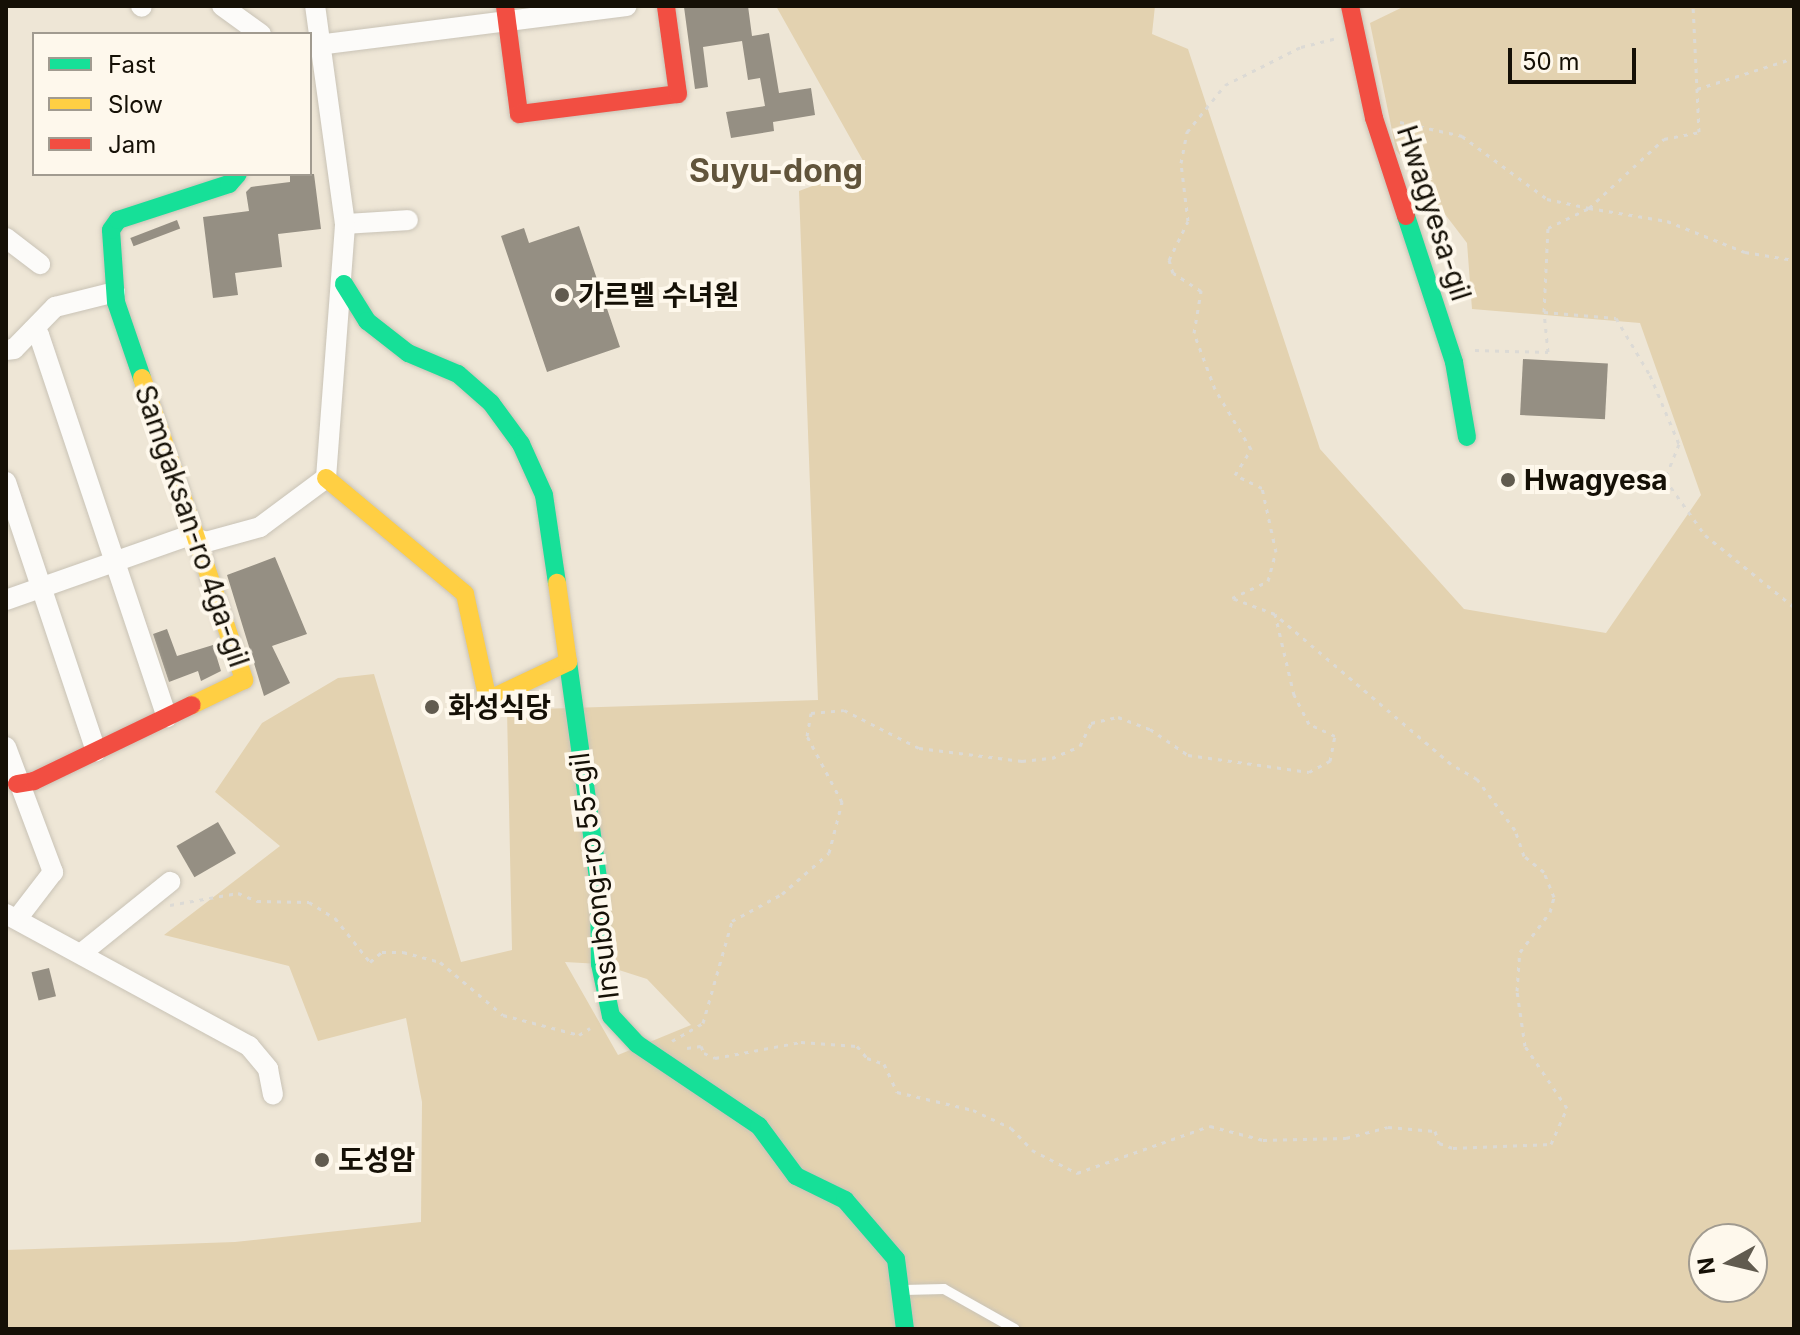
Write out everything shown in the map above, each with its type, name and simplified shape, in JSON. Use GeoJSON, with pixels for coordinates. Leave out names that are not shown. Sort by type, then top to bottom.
{"type":"FeatureCollection","features":[{"type":"Feature","properties":{"kind":"street"},"geometry":{"type":"LineString","coordinates":[[222,6],[258,32]]}},
{"type":"Feature","properties":{"kind":"street"},"geometry":{"type":"LineString","coordinates":[[6,600],[188,536],[206,542],[260,527],[326,478],[344,284],[345,224],[318,103],[315,6]]}},
{"type":"Feature","properties":{"kind":"street"},"geometry":{"type":"LineString","coordinates":[[316,45],[506,14],[626,6]]}},
{"type":"Feature","properties":{"kind":"street"},"geometry":{"type":"LineString","coordinates":[[506,14],[519,114],[678,94],[666,6]]}},
{"type":"Feature","properties":{"kind":"street","name":"Hwagyesa-gil"},"geometry":{"type":"LineString","coordinates":[[1350,6],[1374,118],[1450,350],[1467,437]]}},
{"type":"Feature","properties":{"kind":"street","name":"Samgaksan-ro 4ga-gil"},"geometry":{"type":"LineString","coordinates":[[17,784],[96,751],[244,680],[115,292],[111,230],[118,220],[229,184],[236,176]]}},
{"type":"Feature","properties":{"kind":"street"},"geometry":{"type":"LineString","coordinates":[[345,224],[408,220]]}},
{"type":"Feature","properties":{"kind":"street"},"geometry":{"type":"LineString","coordinates":[[6,238],[40,264]]}},
{"type":"Feature","properties":{"kind":"street","name":"Insubong-ro 55-gil"},"geometry":{"type":"LineString","coordinates":[[344,284],[367,321],[408,353],[458,374],[491,403],[521,444],[544,495],[599,885],[600,964],[615,1025],[759,1126],[796,1176],[845,1200],[896,1259],[905,1329]]}},
{"type":"Feature","properties":{"kind":"street"},"geometry":{"type":"LineString","coordinates":[[6,350],[14,349],[55,307],[115,292]]}},
{"type":"Feature","properties":{"kind":"street"},"geometry":{"type":"LineString","coordinates":[[32,331],[39,335],[112,562],[167,717]]}},
{"type":"Feature","properties":{"kind":"street"},"geometry":{"type":"LineString","coordinates":[[326,478],[465,594],[488,700],[568,662]]}},
{"type":"Feature","properties":{"kind":"street"},"geometry":{"type":"LineString","coordinates":[[6,482],[96,751]]}},
{"type":"Feature","properties":{"kind":"street"},"geometry":{"type":"LineString","coordinates":[[6,747],[17,784],[53,872],[11,916],[83,952],[140,991],[249,1046],[268,1069],[273,1095]]}},
{"type":"Feature","properties":{"kind":"street"},"geometry":{"type":"LineString","coordinates":[[83,952],[170,882]]}},
{"type":"Feature","properties":{"kind":"lane"},"geometry":{"type":"LineString","coordinates":[[899,1290],[944,1289],[1015,1329]]}},
{"type":"Feature","properties":{"kind":"path"},"geometry":{"type":"LineString","coordinates":[[1450,350],[1548,352],[1544,312],[1548,228],[1589,208],[1664,139],[1699,132],[1693,6]]}},
{"type":"Feature","properties":{"kind":"path"},"geometry":{"type":"LineString","coordinates":[[1275,614],[1294,695],[1309,724],[1335,736],[1330,761],[1309,772],[1188,755],[1150,729],[1118,717],[1091,723],[1080,746],[1052,758],[1022,761],[919,748],[844,710],[811,713],[807,736],[842,802],[829,853],[782,894],[732,921],[703,1023],[664,1045],[675,1050],[701,1046],[715,1058],[801,1042],[857,1046],[867,1058],[884,1064],[897,1092],[973,1110],[1011,1128],[1032,1150],[1077,1173],[1210,1126],[1263,1140],[1346,1138],[1388,1127],[1435,1131],[1439,1143],[1453,1148],[1551,1144],[1567,1108],[1525,1046],[1517,991],[1520,952],[1550,912],[1554,897],[1544,872],[1524,856],[1515,830],[1477,779],[1451,764],[1275,614],[1232,598],[1268,581],[1276,552],[1262,488],[1235,475],[1251,449],[1215,389],[1194,333],[1201,291],[1173,273],[1169,260],[1188,221],[1181,163],[1187,132],[1225,85],[1301,47],[1355,34]]}},
{"type":"Feature","properties":{"kind":"path"},"geometry":{"type":"LineString","coordinates":[[1697,89],[1794,58]]}},
{"type":"Feature","properties":{"kind":"path"},"geometry":{"type":"LineString","coordinates":[[1388,119],[1462,136],[1547,199],[1667,221],[1745,252],[1794,260]]}},
{"type":"Feature","properties":{"kind":"path"},"geometry":{"type":"LineString","coordinates":[[1544,312],[1616,318],[1650,375],[1679,444],[1665,479],[1705,535],[1794,607]]}},
{"type":"Feature","properties":{"kind":"path"},"geometry":{"type":"LineString","coordinates":[[144,904],[183,906],[238,893],[257,901],[309,902],[335,918],[370,962],[382,952],[403,952],[440,962],[484,1002],[530,1026],[579,1035],[598,1024],[615,1025]]}},
{"type":"Feature","properties":{"kind":"shaded area"},"geometry":{"type":"Polygon","coordinates":[[[776,6],[1155,6],[1152,34],[1188,49],[1320,449],[1464,609],[1606,633],[1701,495],[1640,323],[1472,309],[1467,243],[1396,150],[1370,23],[1405,6],[1794,6],[1794,1329],[6,1329],[6,1250],[235,1242],[421,1222],[422,1102],[406,1018],[318,1041],[289,966],[164,935],[280,846],[215,792],[262,723],[338,678],[374,674],[461,962],[512,950],[507,710],[818,700],[799,191],[866,166],[776,6]],[[565,962],[618,1055],[691,1025],[647,979],[600,964],[565,962]]]}},
{"type":"Feature","properties":{"kind":"building"},"geometry":{"type":"Polygon","coordinates":[[[748,6],[752,36],[769,33],[779,93],[811,88],[815,115],[773,122],[774,131],[731,138],[726,112],[765,106],[760,78],[748,80],[742,41],[703,47],[708,87],[695,89],[684,7],[748,6]]]}},
{"type":"Feature","properties":{"kind":"building"},"geometry":{"type":"Polygon","coordinates":[[[314,174],[321,229],[278,234],[282,267],[235,273],[238,295],[213,298],[203,217],[249,211],[246,192],[251,187],[290,182],[290,176],[314,174]]]}},
{"type":"Feature","properties":{"kind":"building"},"geometry":{"type":"Polygon","coordinates":[[[177,220],[180,228],[134,246],[130,238],[177,220]]]}},
{"type":"Feature","properties":{"kind":"building","name":"가르멜 수녀원"},"geometry":{"type":"Polygon","coordinates":[[[579,226],[620,347],[547,372],[501,236],[524,228],[529,243],[579,226]]]}},
{"type":"Feature","properties":{"kind":"building"},"geometry":{"type":"Polygon","coordinates":[[[1523,359],[1608,363],[1605,419],[1520,415],[1523,359]]]}},
{"type":"Feature","properties":{"kind":"building"},"geometry":{"type":"Polygon","coordinates":[[[275,557],[307,634],[272,646],[290,683],[264,696],[227,575],[275,557]]]}},
{"type":"Feature","properties":{"kind":"building"},"geometry":{"type":"Polygon","coordinates":[[[167,629],[177,656],[213,645],[221,671],[201,681],[198,671],[169,682],[153,634],[167,629]]]}},
{"type":"Feature","properties":{"kind":"building"},"geometry":{"type":"Polygon","coordinates":[[[218,822],[236,853],[194,877],[176,846],[218,822]]]}},
{"type":"Feature","properties":{"kind":"building"},"geometry":{"type":"Polygon","coordinates":[[[49,968],[56,996],[39,1000],[32,972],[49,968]]]}},
{"type":"Feature","properties":{"kind":"traffic: fast"},"geometry":{"type":"LineString","coordinates":[[142,378],[116,302],[111,230],[118,220],[229,184],[236,176]]}},
{"type":"Feature","properties":{"kind":"traffic: fast"},"geometry":{"type":"LineString","coordinates":[[1406,216],[1454,362],[1467,437]]}},
{"type":"Feature","properties":{"kind":"traffic: fast"},"geometry":{"type":"LineString","coordinates":[[344,284],[367,321],[408,353],[458,374],[491,403],[521,444],[544,495],[557,583]]}},
{"type":"Feature","properties":{"kind":"traffic: fast"},"geometry":{"type":"LineString","coordinates":[[568,662],[599,885],[600,964],[611,1016],[637,1044],[759,1126],[796,1176],[845,1200],[896,1259],[905,1329]]}},
{"type":"Feature","properties":{"kind":"traffic: slow"},"geometry":{"type":"LineString","coordinates":[[142,378],[244,680],[192,705]]}},
{"type":"Feature","properties":{"kind":"traffic: slow"},"geometry":{"type":"LineString","coordinates":[[326,478],[465,594],[488,700],[568,662],[557,583]]}},
{"type":"Feature","properties":{"kind":"traffic: jam"},"geometry":{"type":"LineString","coordinates":[[505,6],[519,114],[678,94],[666,6]]}},
{"type":"Feature","properties":{"kind":"traffic: jam"},"geometry":{"type":"LineString","coordinates":[[1350,6],[1374,118],[1406,216]]}},
{"type":"Feature","properties":{"kind":"traffic: jam"},"geometry":{"type":"LineString","coordinates":[[17,784],[34,781],[192,705]]}},
{"type":"Feature","properties":{"kind":"place","name":"가르멜 수녀원"},"geometry":{"type":"Point","coordinates":[562,295]}},
{"type":"Feature","properties":{"kind":"place","name":"Hwagyesa"},"geometry":{"type":"Point","coordinates":[1508,480]}},
{"type":"Feature","properties":{"kind":"place","name":"화성식당"},"geometry":{"type":"Point","coordinates":[432,707]}},
{"type":"Feature","properties":{"kind":"place","name":"도성암"},"geometry":{"type":"Point","coordinates":[322,1160]}},
{"type":"Feature","properties":{"kind":"district","name":"Suyu-dong"},"geometry":{"type":"Point","coordinates":[776,171]}}]}
